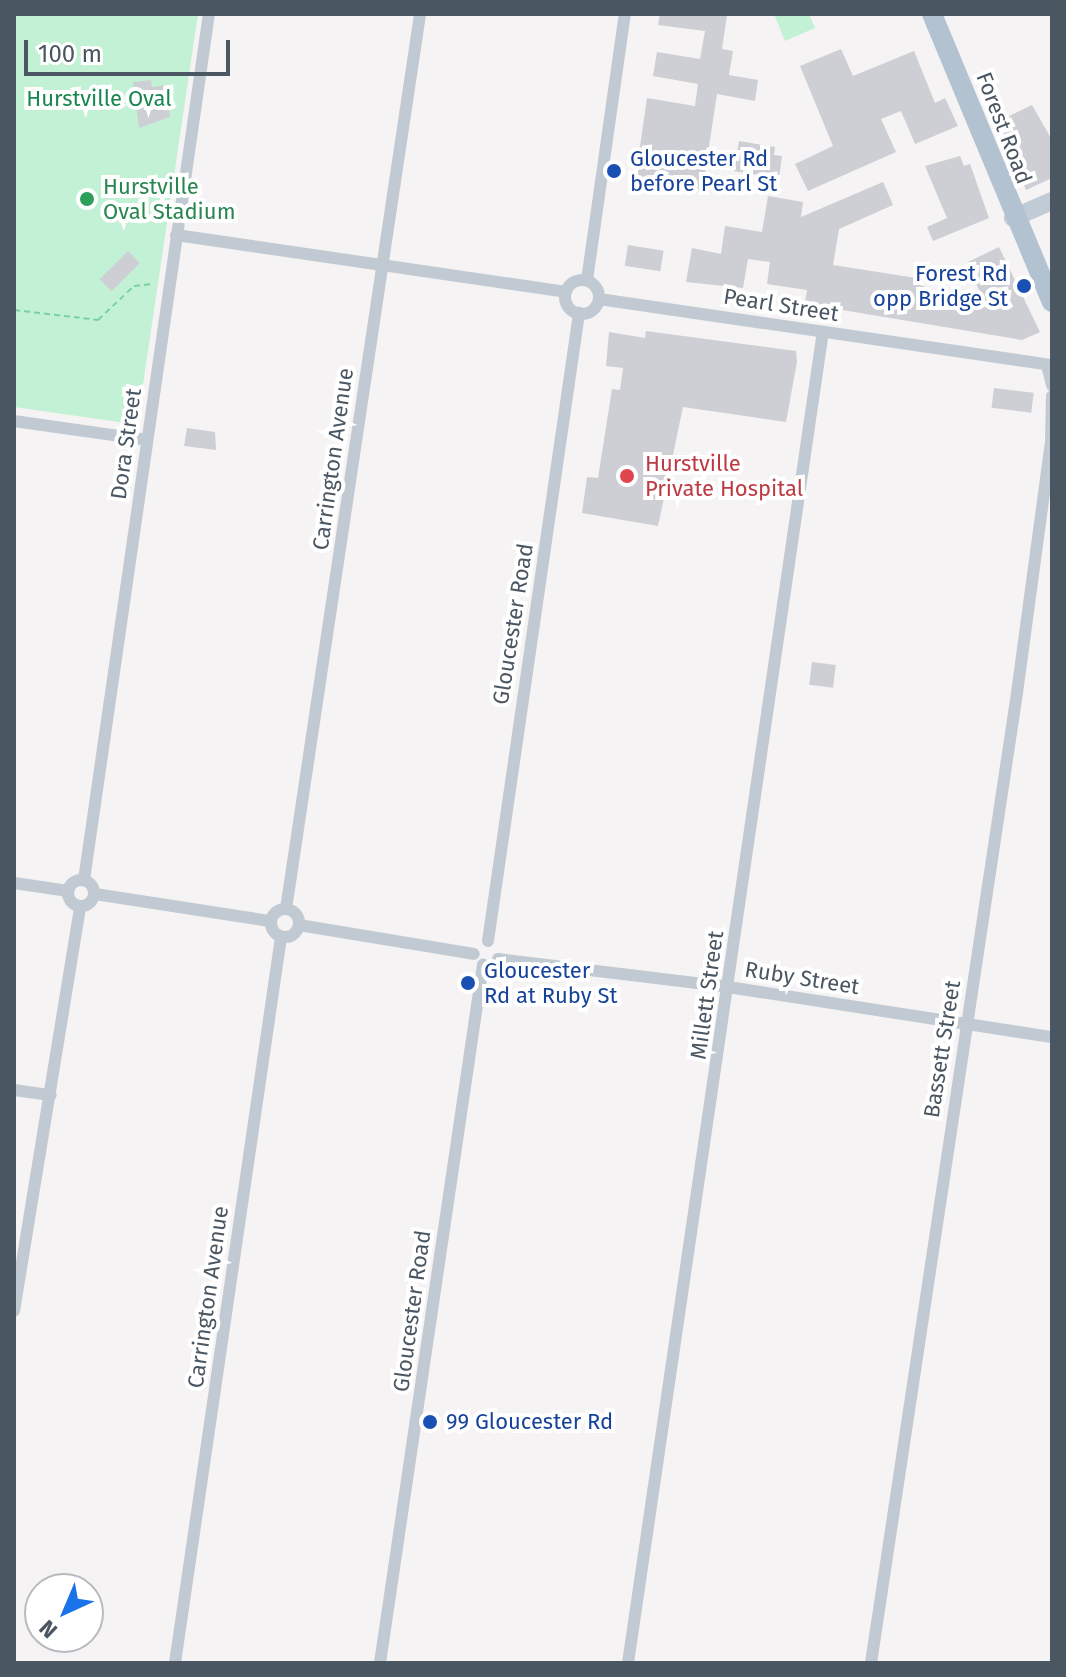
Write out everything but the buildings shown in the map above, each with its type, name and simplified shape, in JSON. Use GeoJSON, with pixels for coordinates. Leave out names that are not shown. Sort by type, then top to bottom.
{"type":"FeatureCollection","features":[{"type":"Feature","properties":{"kind":"main road","name":"Forest Road"},"geometry":{"type":"LineString","coordinates":[[932,14],[1013,218],[1052,302]]}},
{"type":"Feature","properties":{"kind":"street","name":"Dora Street"},"geometry":{"type":"LineString","coordinates":[[84,880],[209,14]]}},
{"type":"Feature","properties":{"kind":"street","name":"Carrington Avenue"},"geometry":{"type":"LineString","coordinates":[[286,909],[420,14]]}},
{"type":"Feature","properties":{"kind":"street"},"geometry":{"type":"LineString","coordinates":[[587,280],[625,14]]}},
{"type":"Feature","properties":{"kind":"street"},"geometry":{"type":"LineString","coordinates":[[1013,218],[1052,201]]}},
{"type":"Feature","properties":{"kind":"street"},"geometry":{"type":"LineString","coordinates":[[176,235],[381,269],[566,292]]}},
{"type":"Feature","properties":{"kind":"street"},"geometry":{"type":"LineString","coordinates":[[587,280],[598,289],[599,299],[594,309],[579,313],[570,308],[566,292],[576,281],[587,280]]}},
{"type":"Feature","properties":{"kind":"street","name":"Pearl Street"},"geometry":{"type":"LineString","coordinates":[[599,299],[1050,365]]}},
{"type":"Feature","properties":{"kind":"street","name":"Gloucester Road"},"geometry":{"type":"LineString","coordinates":[[488,941],[579,313]]}},
{"type":"Feature","properties":{"kind":"street","name":"Millett Street"},"geometry":{"type":"LineString","coordinates":[[628,1663],[823,332]]}},
{"type":"Feature","properties":{"kind":"street"},"geometry":{"type":"LineString","coordinates":[[1050,365],[1052,385]]}},
{"type":"Feature","properties":{"kind":"street","name":"Bassett Street"},"geometry":{"type":"LineString","coordinates":[[871,1663],[1051,439],[1052,396]]}},
{"type":"Feature","properties":{"kind":"street"},"geometry":{"type":"LineString","coordinates":[[14,421],[147,440]]}},
{"type":"Feature","properties":{"kind":"street"},"geometry":{"type":"LineString","coordinates":[[80,907],[70,900],[68,891],[73,883],[84,880],[95,894],[270,921],[286,909],[296,915],[299,925],[293,935],[281,937],[270,921]]}},
{"type":"Feature","properties":{"kind":"street"},"geometry":{"type":"LineString","coordinates":[[14,883],[68,891]]}},
{"type":"Feature","properties":{"kind":"street"},"geometry":{"type":"LineString","coordinates":[[80,907],[91,903],[95,894]]}},
{"type":"Feature","properties":{"kind":"street"},"geometry":{"type":"LineString","coordinates":[[14,1311],[80,907]]}},
{"type":"Feature","properties":{"kind":"street"},"geometry":{"type":"LineString","coordinates":[[299,925],[478,960],[498,959],[498,947],[488,941],[478,945],[478,960]]}},
{"type":"Feature","properties":{"kind":"street","name":"Carrington Avenue"},"geometry":{"type":"LineString","coordinates":[[175,1663],[281,937]]}},
{"type":"Feature","properties":{"kind":"street","name":"Ruby Street"},"geometry":{"type":"LineString","coordinates":[[498,959],[728,987],[1052,1037]]}},
{"type":"Feature","properties":{"kind":"street","name":"Gloucester Road"},"geometry":{"type":"LineString","coordinates":[[380,1663],[478,960]]}},
{"type":"Feature","properties":{"kind":"street"},"geometry":{"type":"LineString","coordinates":[[14,1090],[51,1095]]}},
{"type":"Feature","properties":{"kind":"path"},"geometry":{"type":"LineString","coordinates":[[14,310],[98,320],[134,286],[152,284]]}},
{"type":"Feature","properties":{"kind":"green space","name":"Hurstville Oval"},"geometry":{"type":"Polygon","coordinates":[[[14,14],[198,14],[138,418],[133,424],[14,407],[14,14]]]}},
{"type":"Feature","properties":{"kind":"green space"},"geometry":{"type":"Polygon","coordinates":[[[774,14],[809,14],[815,28],[785,41],[774,14]]]}},
{"type":"Feature","properties":{"kind":"place","name":"Gloucester Rd before Pearl St"},"geometry":{"type":"Point","coordinates":[614,171]}},
{"type":"Feature","properties":{"kind":"place","name":"Hurstville Oval Stadium"},"geometry":{"type":"Point","coordinates":[87,199]}},
{"type":"Feature","properties":{"kind":"place","name":"Forest Rd opp Bridge St"},"geometry":{"type":"Point","coordinates":[1024,286]}},
{"type":"Feature","properties":{"kind":"place","name":"Hurstville Private Hospital"},"geometry":{"type":"Point","coordinates":[627,476]}},
{"type":"Feature","properties":{"kind":"place","name":"Gloucester Rd at Ruby St"},"geometry":{"type":"Point","coordinates":[468,983]}},
{"type":"Feature","properties":{"kind":"place","name":"99 Gloucester Rd"},"geometry":{"type":"Point","coordinates":[430,1422]}}]}
